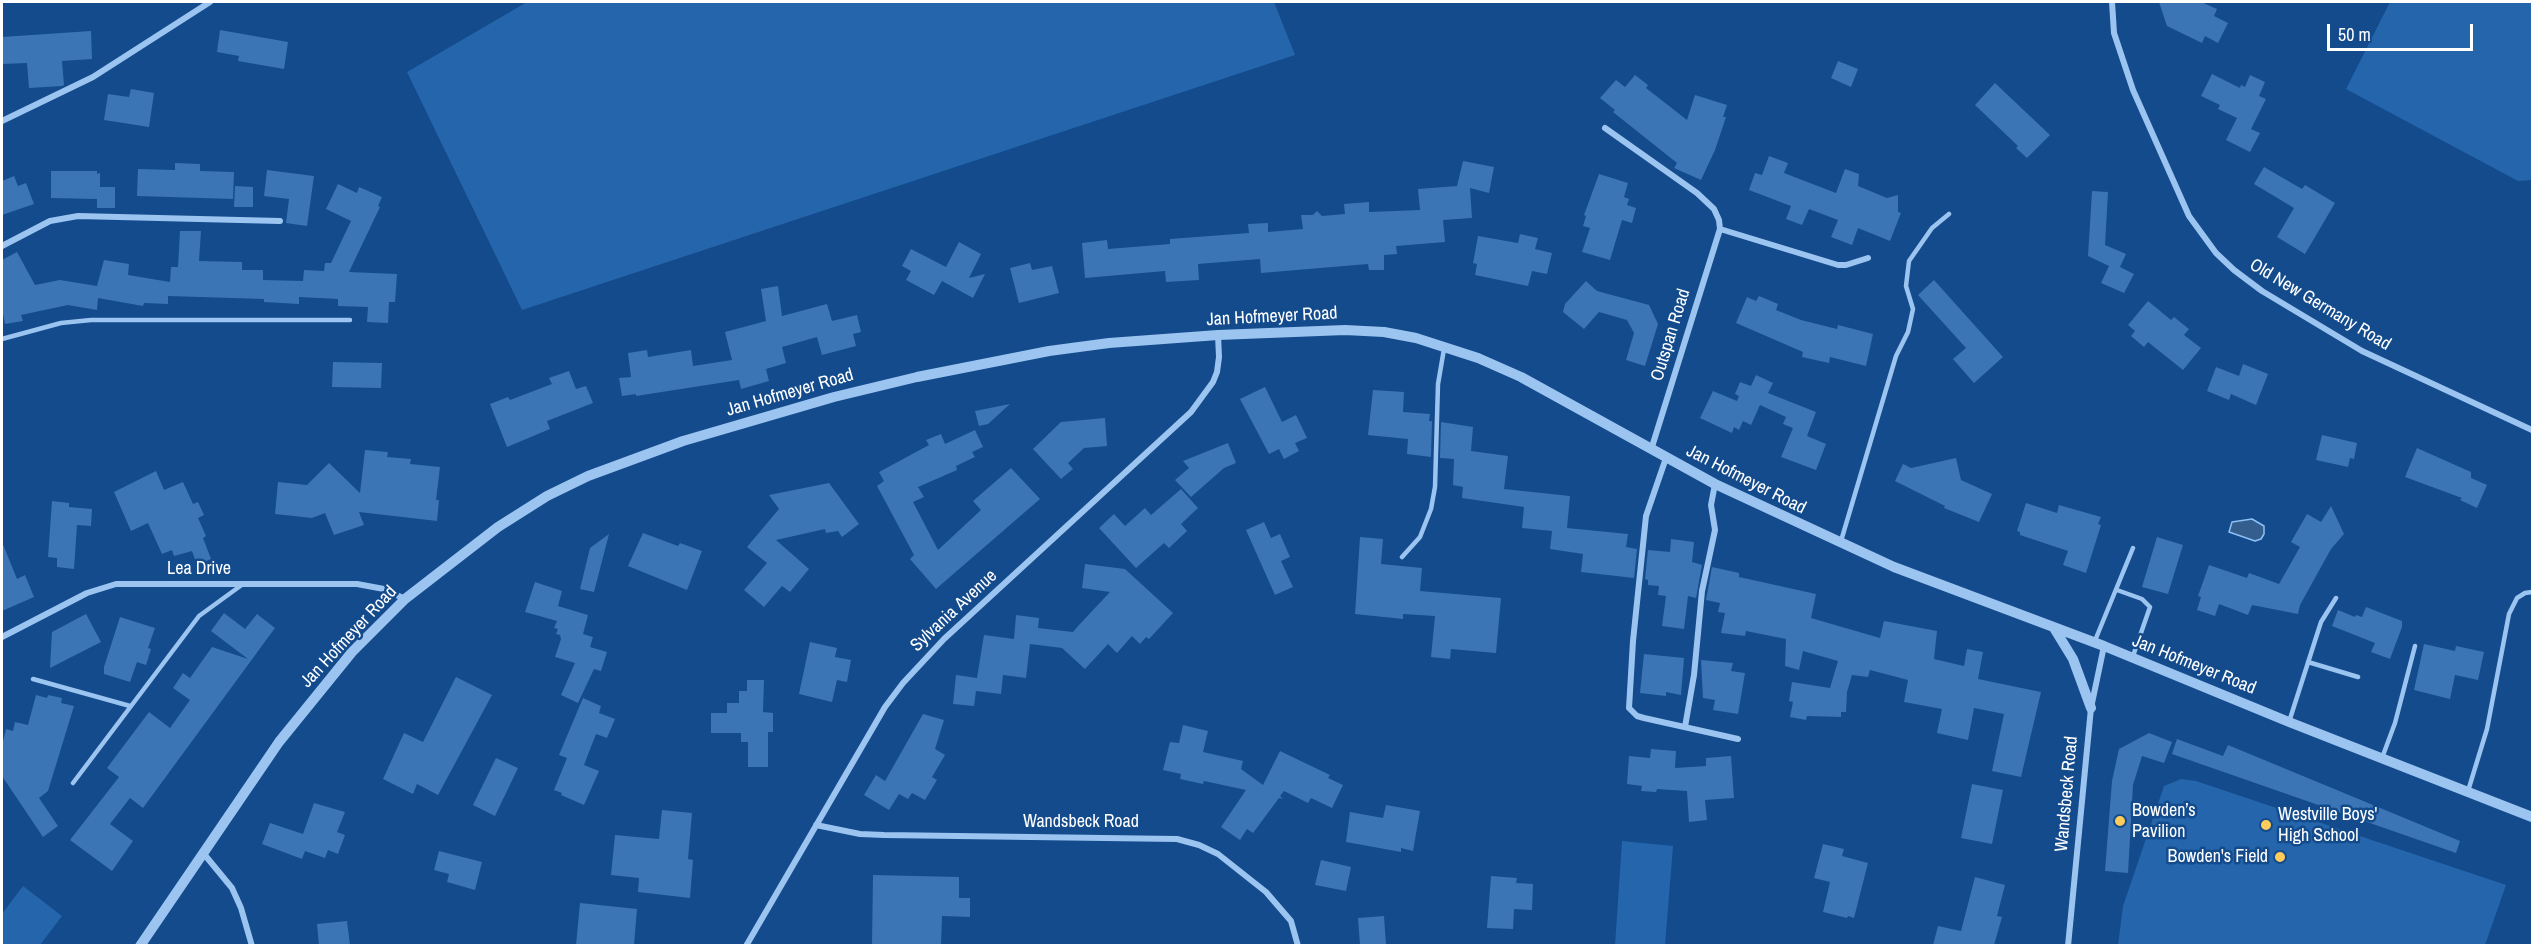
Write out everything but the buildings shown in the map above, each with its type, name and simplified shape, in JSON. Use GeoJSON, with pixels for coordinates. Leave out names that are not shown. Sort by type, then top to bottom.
{"type":"FeatureCollection","features":[{"type":"Feature","properties":{"kind":"street"},"geometry":{"type":"LineString","coordinates":[[2,121],[93,77],[210,2]]}},
{"type":"Feature","properties":{"kind":"street","name":"Old New Germany Road"},"geometry":{"type":"LineString","coordinates":[[2112,2],[2114,33],[2133,90],[2190,216],[2216,253],[2262,291],[2362,351],[2532,430]]}},
{"type":"Feature","properties":{"kind":"street"},"geometry":{"type":"LineString","coordinates":[[1605,128],[1707,201],[1719,219],[1720,230],[1838,265],[1846,265],[1868,258]]}},
{"type":"Feature","properties":{"kind":"street"},"geometry":{"type":"LineString","coordinates":[[2,246],[50,221],[78,216],[280,221]]}},
{"type":"Feature","properties":{"kind":"street","name":"Outspan Road"},"geometry":{"type":"LineString","coordinates":[[1651,450],[1720,230]]}},
{"type":"Feature","properties":{"kind":"street","name":"Jan Hofmeyer Road"},"geometry":{"type":"LineString","coordinates":[[140,945],[279,742],[352,652],[405,599],[498,527],[547,496],[588,476],[683,441],[834,397],[977,363],[1109,343],[1218,335],[1345,330],[1384,332],[1445,346],[1521,377],[1715,484],[1840,544],[1947,589],[2099,644],[2289,722],[2532,817]]}},
{"type":"Feature","properties":{"kind":"street","name":"Sylvania Avenue"},"geometry":{"type":"LineString","coordinates":[[746,945],[885,707],[916,667],[944,639],[1191,412],[1213,382],[1219,357],[1218,335]]}},
{"type":"Feature","properties":{"kind":"street"},"geometry":{"type":"LineString","coordinates":[[1666,458],[1646,516],[1629,708],[1637,716],[1738,739]]}},
{"type":"Feature","properties":{"kind":"street"},"geometry":{"type":"LineString","coordinates":[[1685,727],[1694,675],[1702,591],[1715,530],[1711,505],[1715,484]]}},
{"type":"Feature","properties":{"kind":"street","name":"Lea Drive"},"geometry":{"type":"LineString","coordinates":[[2,636],[103,587],[116,584],[369,585],[405,599]]}},
{"type":"Feature","properties":{"kind":"street"},"geometry":{"type":"LineString","coordinates":[[2054,628],[2073,659],[2091,708]]}},
{"type":"Feature","properties":{"kind":"street","name":"Wandsbeck Road"},"geometry":{"type":"LineString","coordinates":[[2068,945],[2099,644]]}},
{"type":"Feature","properties":{"kind":"street","name":"Wandsbeck Road"},"geometry":{"type":"LineString","coordinates":[[816,825],[860,834],[884,835],[1177,839],[1199,845],[1218,855],[1266,892],[1291,921],[1298,945]]}},
{"type":"Feature","properties":{"kind":"street"},"geometry":{"type":"LineString","coordinates":[[204,854],[232,888],[241,908],[252,945]]}},
{"type":"Feature","properties":{"kind":"lane"},"geometry":{"type":"LineString","coordinates":[[1840,544],[1896,356],[1908,332],[1913,309],[1905,286],[1909,261],[1932,228],[1949,213]]}},
{"type":"Feature","properties":{"kind":"lane"},"geometry":{"type":"LineString","coordinates":[[2,339],[61,322],[91,320],[350,320]]}},
{"type":"Feature","properties":{"kind":"lane"},"geometry":{"type":"LineString","coordinates":[[1402,557],[1420,537],[1431,509],[1435,487],[1438,384],[1445,346]]}},
{"type":"Feature","properties":{"kind":"lane"},"geometry":{"type":"LineString","coordinates":[[2099,644],[2133,548]]}},
{"type":"Feature","properties":{"kind":"lane"},"geometry":{"type":"LineString","coordinates":[[73,783],[200,616],[243,584]]}},
{"type":"Feature","properties":{"kind":"lane"},"geometry":{"type":"LineString","coordinates":[[2117,590],[2142,599],[2150,607],[2132,658]]}},
{"type":"Feature","properties":{"kind":"lane"},"geometry":{"type":"LineString","coordinates":[[2468,791],[2487,729],[2509,614],[2517,598],[2532,592]]}},
{"type":"Feature","properties":{"kind":"lane"},"geometry":{"type":"LineString","coordinates":[[2289,722],[2323,617],[2336,598]]}},
{"type":"Feature","properties":{"kind":"lane"},"geometry":{"type":"LineString","coordinates":[[2382,758],[2395,723],[2415,646]]}},
{"type":"Feature","properties":{"kind":"lane"},"geometry":{"type":"LineString","coordinates":[[2308,662],[2358,677]]}},
{"type":"Feature","properties":{"kind":"lane"},"geometry":{"type":"LineString","coordinates":[[33,679],[130,706]]}},
{"type":"Feature","properties":{"kind":"shaded area"},"geometry":{"type":"Polygon","coordinates":[[[527,2],[1274,2],[1295,55],[522,310],[407,72],[527,2]]]}},
{"type":"Feature","properties":{"kind":"shaded area"},"geometry":{"type":"Polygon","coordinates":[[[2390,2],[2532,2],[2532,180],[2518,181],[2346,89],[2390,2]]]}},
{"type":"Feature","properties":{"kind":"shaded area"},"geometry":{"type":"Polygon","coordinates":[[[2252,519],[2264,526],[2261,539],[2255,541],[2229,532],[2232,522],[2252,519]]]}},
{"type":"Feature","properties":{"kind":"shaded area","name":"Bowden's Field"},"geometry":{"type":"Polygon","coordinates":[[[2181,779],[2196,781],[2506,885],[2485,945],[2118,945],[2123,906],[2164,786],[2181,779]]]}},
{"type":"Feature","properties":{"kind":"shaded area"},"geometry":{"type":"Polygon","coordinates":[[[1622,841],[1673,846],[1665,945],[1615,945],[1622,841]]]}},
{"type":"Feature","properties":{"kind":"shaded area"},"geometry":{"type":"Polygon","coordinates":[[[23,886],[62,916],[40,945],[2,945],[2,914],[23,886]]]}},
{"type":"Feature","properties":{"kind":"place","name":"Bowden’s Pavilion"},"geometry":{"type":"Point","coordinates":[2120,821]}},
{"type":"Feature","properties":{"kind":"place","name":"Westville Boys' High School"},"geometry":{"type":"Point","coordinates":[2266,825]}},
{"type":"Feature","properties":{"kind":"place","name":"Bowden's Field"},"geometry":{"type":"Point","coordinates":[2280,857]}}]}
